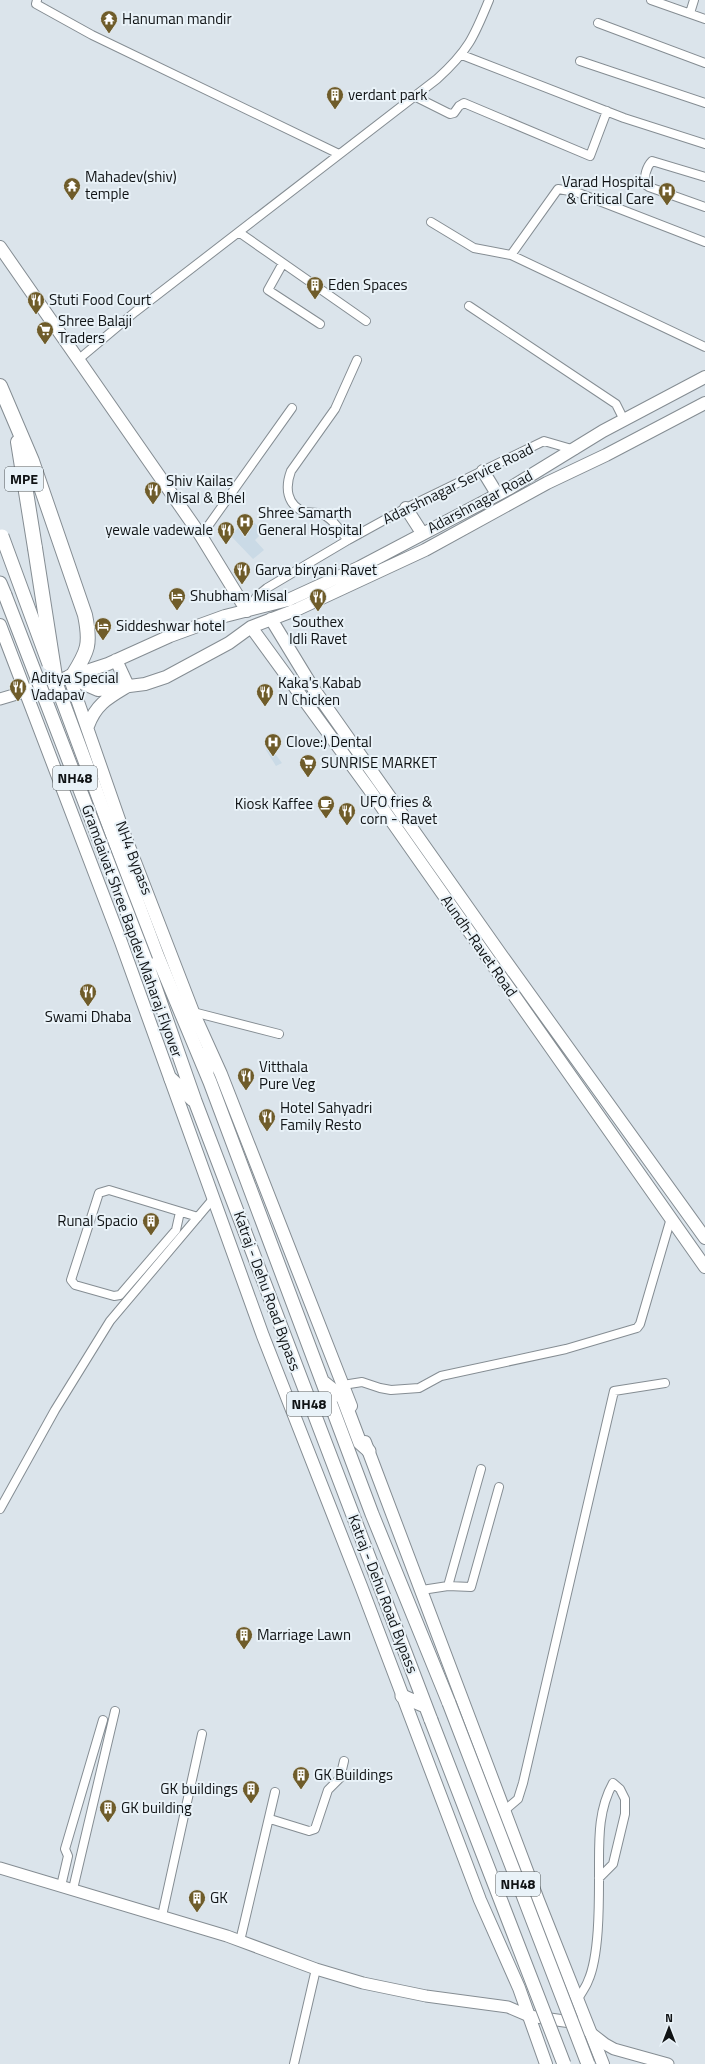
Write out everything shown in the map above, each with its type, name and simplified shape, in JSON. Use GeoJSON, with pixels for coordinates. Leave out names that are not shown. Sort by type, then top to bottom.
{"type":"FeatureCollection","features":[{"type":"Feature","properties":{"kind":"highway","name":"MPE"},"geometry":{"type":"LineString","coordinates":[[0,386],[11,411],[19,445],[56,683]]}},
{"type":"Feature","properties":{"kind":"highway"},"geometry":{"type":"LineString","coordinates":[[11,411],[32,461],[85,615],[88,629],[86,656],[71,676]]}},
{"type":"Feature","properties":{"kind":"highway","name":"Gramdaivat Shree Bapdev Maharaj Flyover"},"geometry":{"type":"LineString","coordinates":[[1,534],[56,683],[152,958],[195,1101]]}},
{"type":"Feature","properties":{"kind":"highway","name":"Gramdaivat Shree Bapdev Maharaj Flyover"},"geometry":{"type":"LineString","coordinates":[[2,589],[152,958],[203,1045]]}},
{"type":"Feature","properties":{"kind":"highway","name":"Katraj - Dehu Road Bypass"},"geometry":{"type":"LineString","coordinates":[[203,1045],[207,1074],[321,1380]]}},
{"type":"Feature","properties":{"kind":"highway"},"geometry":{"type":"LineString","coordinates":[[171,1079],[195,1101]]}},
{"type":"Feature","properties":{"kind":"highway","name":"Katraj - Dehu Road Bypass"},"geometry":{"type":"LineString","coordinates":[[195,1101],[425,1706]]}},
{"type":"Feature","properties":{"kind":"highway"},"geometry":{"type":"LineString","coordinates":[[321,1380],[343,1398],[360,1443],[368,1451]]}},
{"type":"Feature","properties":{"kind":"highway","name":"NH48"},"geometry":{"type":"LineString","coordinates":[[321,1380],[372,1514],[449,1703],[588,2064]]}},
{"type":"Feature","properties":{"kind":"highway"},"geometry":{"type":"LineString","coordinates":[[402,1696],[425,1706]]}},
{"type":"Feature","properties":{"kind":"highway","name":"NH48"},"geometry":{"type":"LineString","coordinates":[[425,1706],[564,2064]]}},
{"type":"Feature","properties":{"kind":"main road"},"geometry":{"type":"LineString","coordinates":[[0,246],[80,359],[201,536],[247,611]]}},
{"type":"Feature","properties":{"kind":"main road","name":"Adarshnagar Road"},"geometry":{"type":"LineString","coordinates":[[27,691],[116,660],[170,636],[225,616],[288,600],[366,564],[497,494],[575,450],[624,420],[705,378]]}},
{"type":"Feature","properties":{"kind":"main road","name":"Adarshnagar Road"},"geometry":{"type":"LineString","coordinates":[[251,627],[298,609],[425,550],[547,483],[606,456],[705,403]]}},
{"type":"Feature","properties":{"kind":"main road"},"geometry":{"type":"LineString","coordinates":[[483,471],[497,494]]}},
{"type":"Feature","properties":{"kind":"main road"},"geometry":{"type":"LineString","coordinates":[[406,508],[422,533]]}},
{"type":"Feature","properties":{"kind":"main road","name":"Aundh-Ravet Road"},"geometry":{"type":"LineString","coordinates":[[271,619],[314,688],[502,956],[705,1238]]}},
{"type":"Feature","properties":{"kind":"main road"},"geometry":{"type":"LineString","coordinates":[[0,625],[27,691],[171,1079],[213,1199],[288,1401],[480,1900],[519,1988],[546,2064]]}},
{"type":"Feature","properties":{"kind":"main road"},"geometry":{"type":"LineString","coordinates":[[71,676],[98,690],[145,684],[166,677],[229,643],[251,627]]}},
{"type":"Feature","properties":{"kind":"main road","name":"Aundh-Ravet Road"},"geometry":{"type":"LineString","coordinates":[[251,627],[369,789],[705,1267]]}},
{"type":"Feature","properties":{"kind":"main road"},"geometry":{"type":"LineString","coordinates":[[116,660],[128,686]]}},
{"type":"Feature","properties":{"kind":"main road","name":"NH4 Bypass"},"geometry":{"type":"LineString","coordinates":[[71,676],[123,831],[193,1012],[203,1045],[221,1074],[343,1385],[603,2064]]}},
{"type":"Feature","properties":{"kind":"main road"},"geometry":{"type":"LineString","coordinates":[[88,726],[93,712],[104,701],[128,686]]}},
{"type":"Feature","properties":{"kind":"main road"},"geometry":{"type":"LineString","coordinates":[[0,699],[27,691]]}},
{"type":"Feature","properties":{"kind":"main road"},"geometry":{"type":"LineString","coordinates":[[0,1868],[162,1916],[240,1941],[316,1969],[363,1983],[426,1996],[508,2007],[529,2016],[578,2023],[597,2038],[614,2048],[668,2064]]}},
{"type":"Feature","properties":{"kind":"street"},"geometry":{"type":"LineString","coordinates":[[37,0],[36,4],[92,35],[339,154]]}},
{"type":"Feature","properties":{"kind":"street"},"geometry":{"type":"LineString","coordinates":[[80,359],[135,312],[240,233],[339,154],[437,79],[462,55],[471,43],[489,0]]}},
{"type":"Feature","properties":{"kind":"street"},"geometry":{"type":"LineString","coordinates":[[690,13],[694,0]]}},
{"type":"Feature","properties":{"kind":"street"},"geometry":{"type":"LineString","coordinates":[[656,1],[705,19]]}},
{"type":"Feature","properties":{"kind":"street"},"geometry":{"type":"LineString","coordinates":[[598,23],[705,63]]}},
{"type":"Feature","properties":{"kind":"street"},"geometry":{"type":"LineString","coordinates":[[462,55],[607,111],[705,144]]}},
{"type":"Feature","properties":{"kind":"street"},"geometry":{"type":"LineString","coordinates":[[580,61],[705,102]]}},
{"type":"Feature","properties":{"kind":"street"},"geometry":{"type":"LineString","coordinates":[[414,96],[450,114],[454,113],[459,106],[464,103],[590,156],[607,111]]}},
{"type":"Feature","properties":{"kind":"street"},"geometry":{"type":"LineString","coordinates":[[705,177],[652,161],[649,164],[644,180],[646,185],[649,187],[705,207]]}},
{"type":"Feature","properties":{"kind":"street"},"geometry":{"type":"LineString","coordinates":[[512,255],[558,189],[576,192],[705,242]]}},
{"type":"Feature","properties":{"kind":"street"},"geometry":{"type":"LineString","coordinates":[[431,222],[474,248],[512,255],[705,347]]}},
{"type":"Feature","properties":{"kind":"street"},"geometry":{"type":"LineString","coordinates":[[240,233],[366,321]]}},
{"type":"Feature","properties":{"kind":"street"},"geometry":{"type":"LineString","coordinates":[[283,263],[268,290],[320,324]]}},
{"type":"Feature","properties":{"kind":"street"},"geometry":{"type":"LineString","coordinates":[[469,306],[616,404],[624,420]]}},
{"type":"Feature","properties":{"kind":"street"},"geometry":{"type":"LineString","coordinates":[[348,540],[330,519],[321,514],[305,512],[291,502],[288,496],[287,481],[291,470],[335,409],[357,360]]}},
{"type":"Feature","properties":{"kind":"street"},"geometry":{"type":"LineString","coordinates":[[201,536],[292,408]]}},
{"type":"Feature","properties":{"kind":"street","name":"Adarshnagar Service Road"},"geometry":{"type":"LineString","coordinates":[[247,611],[257,596],[267,588],[406,508],[544,441],[575,450]]}},
{"type":"Feature","properties":{"kind":"street"},"geometry":{"type":"LineString","coordinates":[[193,1012],[279,1034]]}},
{"type":"Feature","properties":{"kind":"street"},"geometry":{"type":"LineString","coordinates":[[180,1212],[176,1230],[120,1295],[114,1296],[75,1285],[71,1280],[99,1193],[103,1191],[109,1190],[198,1217]]}},
{"type":"Feature","properties":{"kind":"street"},"geometry":{"type":"LineString","coordinates":[[0,1509],[55,1410],[110,1321],[213,1199]]}},
{"type":"Feature","properties":{"kind":"street"},"geometry":{"type":"LineString","coordinates":[[343,1385],[362,1382],[390,1390],[419,1388],[440,1376],[566,1349],[636,1328],[640,1324],[671,1218]]}},
{"type":"Feature","properties":{"kind":"street"},"geometry":{"type":"LineString","coordinates":[[505,1810],[518,1798],[523,1783],[614,1391],[665,1383]]}},
{"type":"Feature","properties":{"kind":"street"},"geometry":{"type":"LineString","coordinates":[[448,1586],[481,1469]]}},
{"type":"Feature","properties":{"kind":"street"},"geometry":{"type":"LineString","coordinates":[[422,1590],[448,1586],[470,1587],[499,1488]]}},
{"type":"Feature","properties":{"kind":"street"},"geometry":{"type":"LineString","coordinates":[[73,1889],[116,1712]]}},
{"type":"Feature","properties":{"kind":"street"},"geometry":{"type":"LineString","coordinates":[[61,1886],[68,1856],[65,1849],[103,1720]]}},
{"type":"Feature","properties":{"kind":"street"},"geometry":{"type":"LineString","coordinates":[[162,1916],[202,1734]]}},
{"type":"Feature","properties":{"kind":"street"},"geometry":{"type":"LineString","coordinates":[[270,1819],[309,1830],[315,1829],[328,1790],[340,1778],[344,1761]]}},
{"type":"Feature","properties":{"kind":"street"},"geometry":{"type":"LineString","coordinates":[[578,1999],[588,1981],[592,1968],[600,1899],[599,1878],[600,1820],[605,1797],[613,1783],[620,1789],[624,1800],[625,1814],[613,1864],[599,1878]]}},
{"type":"Feature","properties":{"kind":"street"},"geometry":{"type":"LineString","coordinates":[[240,1941],[270,1819],[275,1792]]}},
{"type":"Feature","properties":{"kind":"street"},"geometry":{"type":"LineString","coordinates":[[294,2064],[316,1969]]}},
{"type":"Feature","properties":{"kind":"shaded area","name":"Shree Samarth General Hospital"},"geometry":{"type":"Polygon","coordinates":[[[250,518],[263,532],[255,540],[264,550],[253,559],[230,535],[250,518]]]}},
{"type":"Feature","properties":{"kind":"shaded area","name":"Clove:) Dental"},"geometry":{"type":"Polygon","coordinates":[[[270,747],[282,763],[276,766],[266,750],[270,747]]]}},
{"type":"Feature","properties":{"kind":"place","name":"Hanuman mandir"},"geometry":{"type":"Point","coordinates":[109,34]}},
{"type":"Feature","properties":{"kind":"place","name":"verdant park"},"geometry":{"type":"Point","coordinates":[335,110]}},
{"type":"Feature","properties":{"kind":"place","name":"Mahadev(shiv) temple"},"geometry":{"type":"Point","coordinates":[72,201]}},
{"type":"Feature","properties":{"kind":"place","name":"Varad Hospital & Critical Care"},"geometry":{"type":"Point","coordinates":[667,206]}},
{"type":"Feature","properties":{"kind":"place","name":"Eden Spaces"},"geometry":{"type":"Point","coordinates":[315,300]}},
{"type":"Feature","properties":{"kind":"place","name":"Stuti Food Court"},"geometry":{"type":"Point","coordinates":[36,315]}},
{"type":"Feature","properties":{"kind":"place","name":"Shree Balaji Traders"},"geometry":{"type":"Point","coordinates":[45,345]}},
{"type":"Feature","properties":{"kind":"place","name":"Shiv Kailas Misal & Bhel"},"geometry":{"type":"Point","coordinates":[153,505]}},
{"type":"Feature","properties":{"kind":"place","name":"Shree Samarth General Hospital"},"geometry":{"type":"Point","coordinates":[245,537]}},
{"type":"Feature","properties":{"kind":"place","name":"yewale vadewale"},"geometry":{"type":"Point","coordinates":[226,545]}},
{"type":"Feature","properties":{"kind":"place","name":"Garva biryani Ravet"},"geometry":{"type":"Point","coordinates":[242,585]}},
{"type":"Feature","properties":{"kind":"place","name":"Shubham Misal"},"geometry":{"type":"Point","coordinates":[177,611]}},
{"type":"Feature","properties":{"kind":"place","name":"Southex Idli Ravet"},"geometry":{"type":"Point","coordinates":[318,612]}},
{"type":"Feature","properties":{"kind":"place","name":"Siddeshwar hotel"},"geometry":{"type":"Point","coordinates":[103,641]}},
{"type":"Feature","properties":{"kind":"place","name":"Aditya Special Vadapav"},"geometry":{"type":"Point","coordinates":[18,702]}},
{"type":"Feature","properties":{"kind":"place","name":"Kaka's Kabab N Chicken"},"geometry":{"type":"Point","coordinates":[265,707]}},
{"type":"Feature","properties":{"kind":"place","name":"Clove:) Dental"},"geometry":{"type":"Point","coordinates":[273,757]}},
{"type":"Feature","properties":{"kind":"place","name":"SUNRISE MARKET"},"geometry":{"type":"Point","coordinates":[308,778]}},
{"type":"Feature","properties":{"kind":"place","name":"Kiosk Kaffee"},"geometry":{"type":"Point","coordinates":[326,819]}},
{"type":"Feature","properties":{"kind":"place","name":"UFO fries & corn - Ravet"},"geometry":{"type":"Point","coordinates":[347,826]}},
{"type":"Feature","properties":{"kind":"place","name":"Swami Dhaba"},"geometry":{"type":"Point","coordinates":[88,1007]}},
{"type":"Feature","properties":{"kind":"place","name":"Vitthala Pure Veg"},"geometry":{"type":"Point","coordinates":[246,1091]}},
{"type":"Feature","properties":{"kind":"place","name":"Hotel Sahyadri Family Resto"},"geometry":{"type":"Point","coordinates":[267,1132]}},
{"type":"Feature","properties":{"kind":"place","name":"Runal Spacio"},"geometry":{"type":"Point","coordinates":[151,1236]}},
{"type":"Feature","properties":{"kind":"place","name":"Marriage Lawn"},"geometry":{"type":"Point","coordinates":[244,1650]}},
{"type":"Feature","properties":{"kind":"place","name":"GK Buildings"},"geometry":{"type":"Point","coordinates":[301,1790]}},
{"type":"Feature","properties":{"kind":"place","name":"GK buildings"},"geometry":{"type":"Point","coordinates":[251,1804]}},
{"type":"Feature","properties":{"kind":"place","name":"GK building"},"geometry":{"type":"Point","coordinates":[108,1823]}},
{"type":"Feature","properties":{"kind":"place","name":"GK"},"geometry":{"type":"Point","coordinates":[197,1913]}}]}
